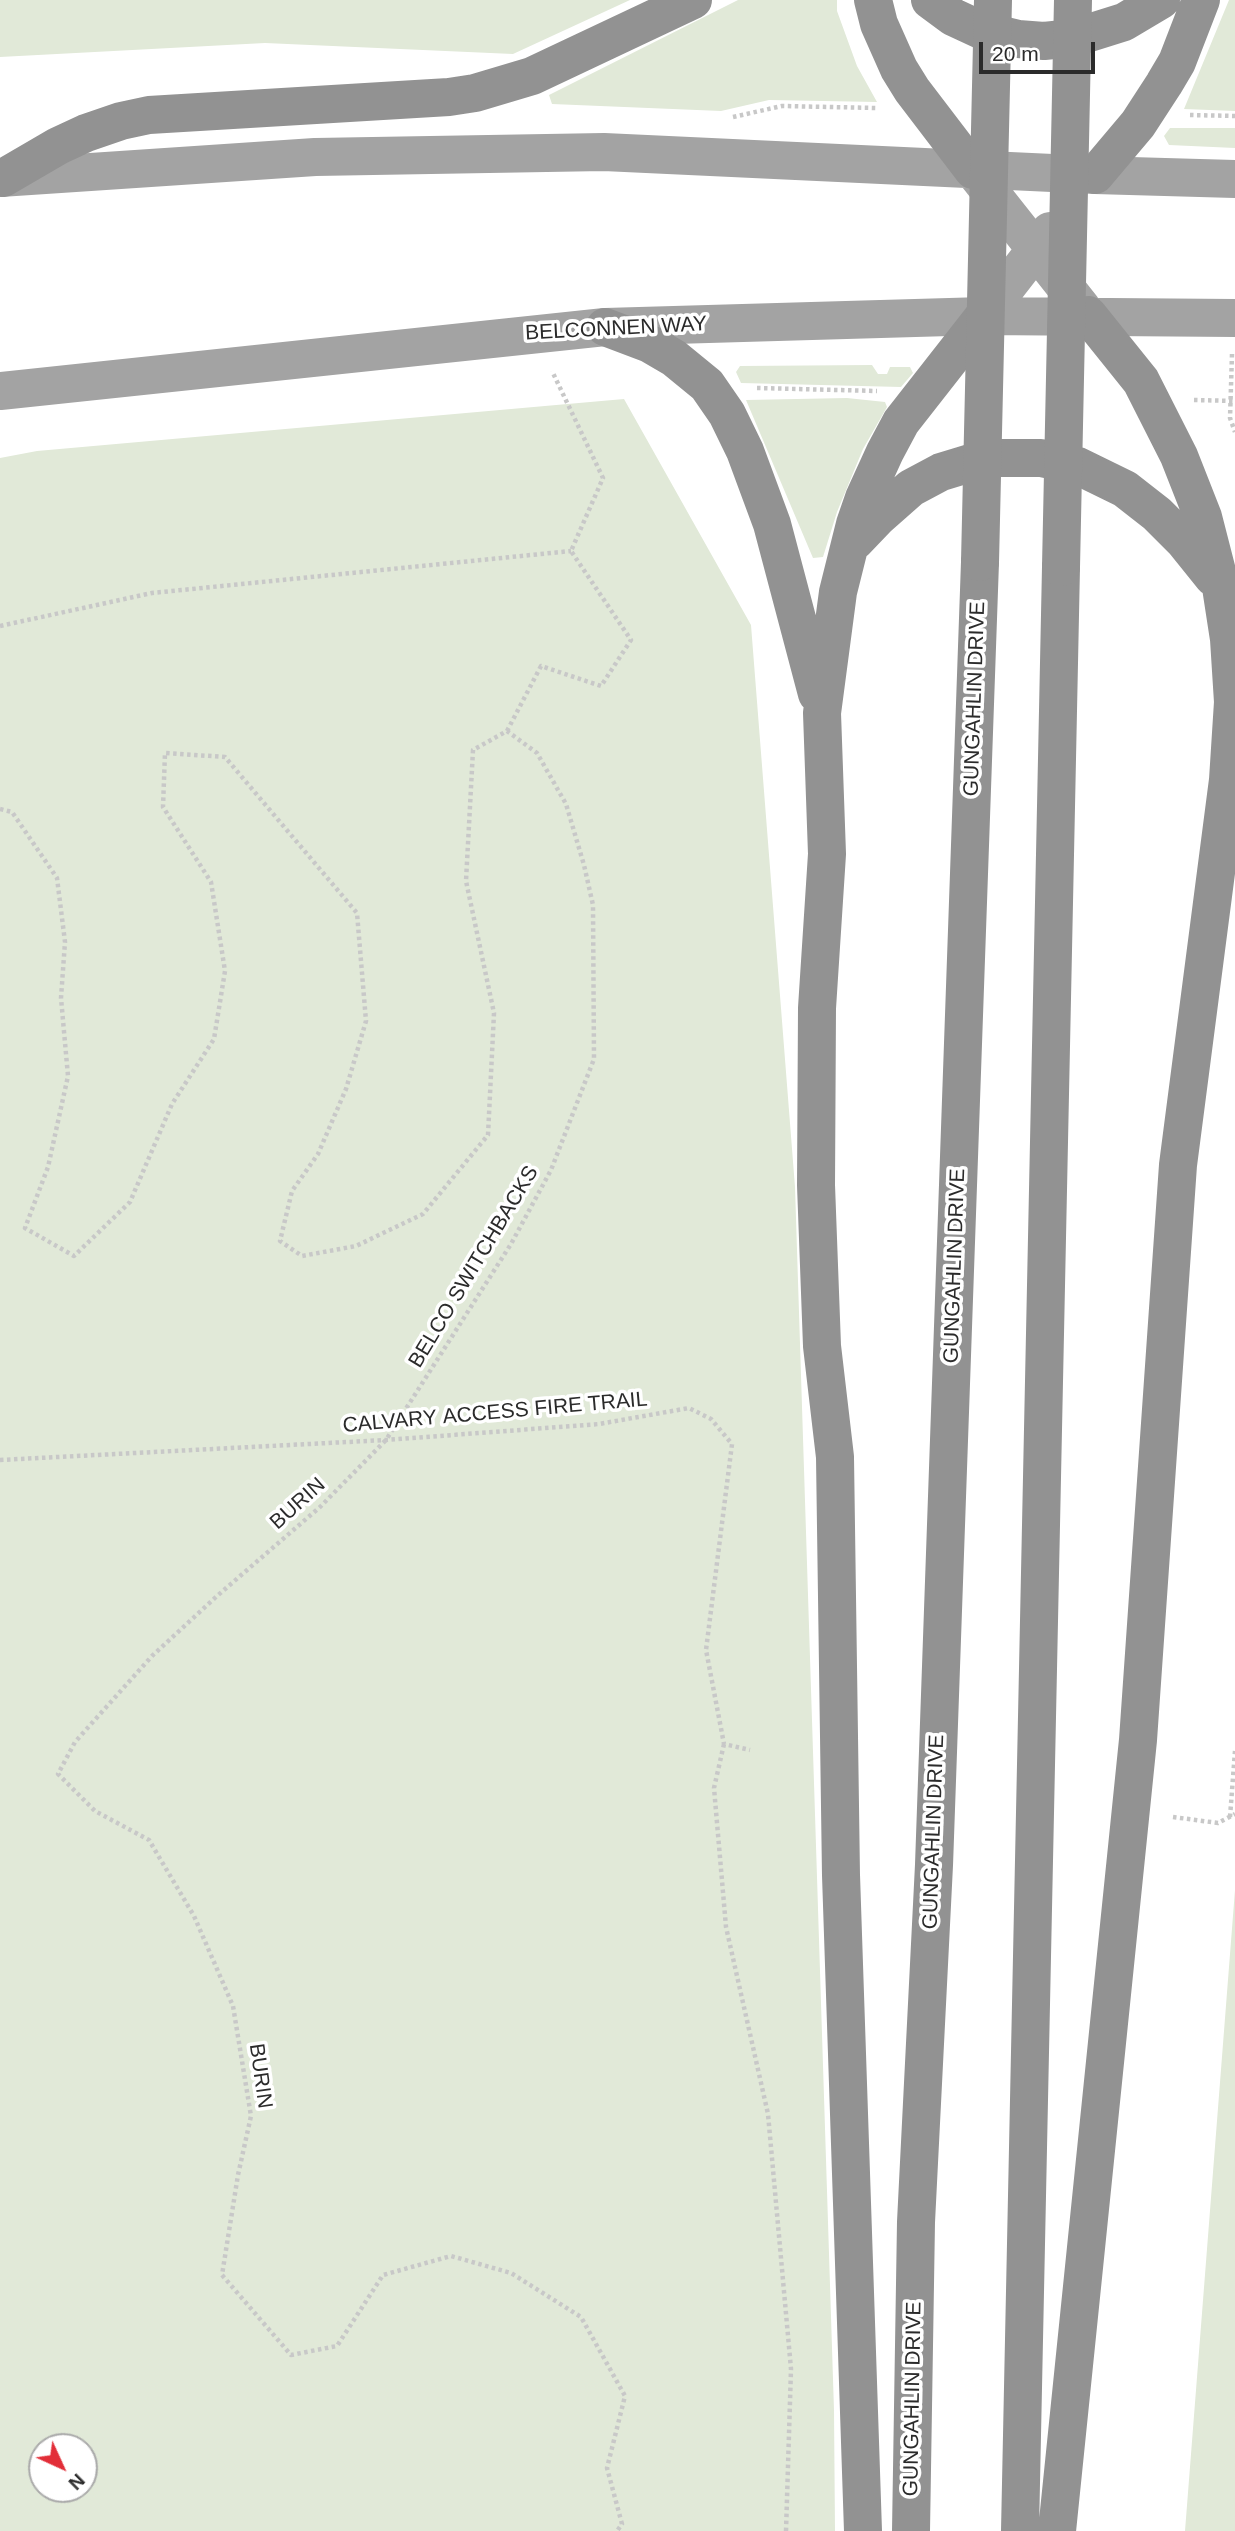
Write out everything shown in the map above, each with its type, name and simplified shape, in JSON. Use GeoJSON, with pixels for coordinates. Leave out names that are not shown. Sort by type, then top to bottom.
{"type":"FeatureCollection","features":[{"type":"Feature","properties":{"kind":"highway"},"geometry":{"type":"LineString","coordinates":[[1,178],[86,133],[149,115],[449,97],[475,93],[532,76],[692,0]]}},
{"type":"Feature","properties":{"kind":"highway"},"geometry":{"type":"LineString","coordinates":[[873,0],[879,24],[899,69],[973,170]]}},
{"type":"Feature","properties":{"kind":"highway"},"geometry":{"type":"LineString","coordinates":[[930,0],[953,17],[981,30],[1018,39],[1044,41],[1073,38],[1124,22],[1161,0]]}},
{"type":"Feature","properties":{"kind":"highway","name":"GUNGAHLIN DRIVE"},"geometry":{"type":"LineString","coordinates":[[911,2531],[916,2222],[934,1865],[980,562],[993,0]]}},
{"type":"Feature","properties":{"kind":"highway"},"geometry":{"type":"LineString","coordinates":[[1020,2531],[1073,0]]}},
{"type":"Feature","properties":{"kind":"highway"},"geometry":{"type":"LineString","coordinates":[[1096,175],[1138,124],[1164,84],[1177,62],[1201,0]]}},
{"type":"Feature","properties":{"kind":"highway"},"geometry":{"type":"LineString","coordinates":[[1057,2531],[1138,1740],[1178,1166],[1228,780],[1232,730],[1232,673],[1221,587],[1203,517],[1162,418],[1132,368],[1088,315]]}},
{"type":"Feature","properties":{"kind":"highway"},"geometry":{"type":"LineString","coordinates":[[863,2531],[841,1875],[836,1495],[832,1429],[822,1346],[817,1185],[817,1008],[824,939],[827,855],[822,713],[838,592],[864,498],[901,422],[984,316]]}},
{"type":"Feature","properties":{"kind":"highway"},"geometry":{"type":"LineString","coordinates":[[604,327],[650,344],[674,358],[707,385],[727,414],[745,451],[772,524],[822,713]]}},
{"type":"Feature","properties":{"kind":"highway"},"geometry":{"type":"LineString","coordinates":[[849,548],[911,488],[942,472],[987,458],[1041,458],[1078,466],[1125,489],[1157,514],[1184,541],[1221,587]]}},
{"type":"Feature","properties":{"kind":"highway"},"geometry":{"type":"LineString","coordinates":[[1221,587],[1223,550],[1235,525]]}},
{"type":"Feature","properties":{"kind":"main road"},"geometry":{"type":"LineString","coordinates":[[1,178],[315,157],[604,152],[973,170],[1235,178]]}},
{"type":"Feature","properties":{"kind":"main road"},"geometry":{"type":"LineString","coordinates":[[973,170],[1088,315]]}},
{"type":"Feature","properties":{"kind":"main road"},"geometry":{"type":"LineString","coordinates":[[984,316],[1096,175]]}},
{"type":"Feature","properties":{"kind":"main road","name":"BELCONNEN WAY"},"geometry":{"type":"LineString","coordinates":[[0,391],[604,327],[984,316],[1235,318]]}},
{"type":"Feature","properties":{"kind":"path"},"geometry":{"type":"LineString","coordinates":[[547,360],[603,478],[571,551]]}},
{"type":"Feature","properties":{"kind":"path"},"geometry":{"type":"LineString","coordinates":[[746,388],[891,392]]}},
{"type":"Feature","properties":{"kind":"path"},"geometry":{"type":"LineString","coordinates":[[1232,401],[1231,425],[1235,432]]}},
{"type":"Feature","properties":{"kind":"path"},"geometry":{"type":"LineString","coordinates":[[0,626],[152,593],[571,551]]}},
{"type":"Feature","properties":{"kind":"path"},"geometry":{"type":"LineString","coordinates":[[0,809],[12,812],[58,878],[65,942],[61,998],[68,1076],[48,1167],[25,1228],[74,1256],[130,1202],[172,1104],[214,1039],[225,971],[211,882],[163,807],[165,753],[225,757],[357,913],[366,1021],[346,1089],[318,1154],[292,1191],[280,1241],[302,1256],[356,1246],[423,1214],[488,1135],[494,1013],[466,881],[473,750],[507,731],[541,667],[601,686],[631,640],[571,551]]}},
{"type":"Feature","properties":{"kind":"path","name":"BELCO SWITCHBACKS"},"geometry":{"type":"LineString","coordinates":[[386,1440],[511,1244],[551,1170],[594,1059],[593,905],[584,865],[565,804],[537,753],[507,731]]}},
{"type":"Feature","properties":{"kind":"path","name":"CALVARY ACCESS FIRE TRAIL"},"geometry":{"type":"LineString","coordinates":[[0,1460],[386,1440],[600,1424],[689,1409],[711,1419],[732,1444],[706,1650],[724,1744]]}},
{"type":"Feature","properties":{"kind":"path","name":"BURIN"},"geometry":{"type":"LineString","coordinates":[[386,1440],[320,1507],[217,1595],[152,1656],[75,1742],[58,1774],[95,1811],[149,1840],[194,1916],[233,2006],[251,2116],[238,2175],[222,2275],[291,2355],[337,2346],[383,2275],[451,2256],[512,2273],[581,2317],[625,2396],[607,2468],[622,2524],[617,2531]]}},
{"type":"Feature","properties":{"kind":"path"},"geometry":{"type":"LineString","coordinates":[[750,1750],[724,1744],[714,1788],[726,1927],[768,2114],[791,2369],[786,2531]]}},
{"type":"Feature","properties":{"kind":"path"},"geometry":{"type":"LineString","coordinates":[[1173,1817],[1217,1823],[1232,1816],[1235,1751]]}},
{"type":"Feature","properties":{"kind":"green space"},"geometry":{"type":"Polygon","coordinates":[[[0,0],[630,0],[513,54],[265,43],[0,57],[0,0]]]}},
{"type":"Feature","properties":{"kind":"green space"},"geometry":{"type":"Polygon","coordinates":[[[738,0],[837,0],[837,11],[857,66],[877,102],[769,100],[721,111],[552,104],[549,95],[738,0]]]}},
{"type":"Feature","properties":{"kind":"green space"},"geometry":{"type":"Polygon","coordinates":[[[1229,0],[1235,0],[1235,111],[1184,109],[1229,0]]]}},
{"type":"Feature","properties":{"kind":"green space"},"geometry":{"type":"Polygon","coordinates":[[[1170,128],[1235,128],[1235,148],[1169,145],[1164,136],[1170,128]]]}},
{"type":"Feature","properties":{"kind":"green space"},"geometry":{"type":"Polygon","coordinates":[[[872,365],[878,374],[887,374],[890,367],[910,367],[913,373],[901,387],[741,383],[736,372],[740,366],[872,365]]]}},
{"type":"Feature","properties":{"kind":"green space"},"geometry":{"type":"Polygon","coordinates":[[[847,398],[885,402],[887,407],[863,449],[837,512],[823,557],[813,558],[746,400],[847,398]]]}},
{"type":"Feature","properties":{"kind":"green space"},"geometry":{"type":"Polygon","coordinates":[[[624,399],[751,625],[795,1187],[834,2410],[835,2531],[0,2531],[0,458],[37,451],[624,399]]]}},
{"type":"Feature","properties":{"kind":"green space"},"geometry":{"type":"Polygon","coordinates":[[[1235,1890],[1235,2531],[1185,2531],[1235,1890]]]}}]}
